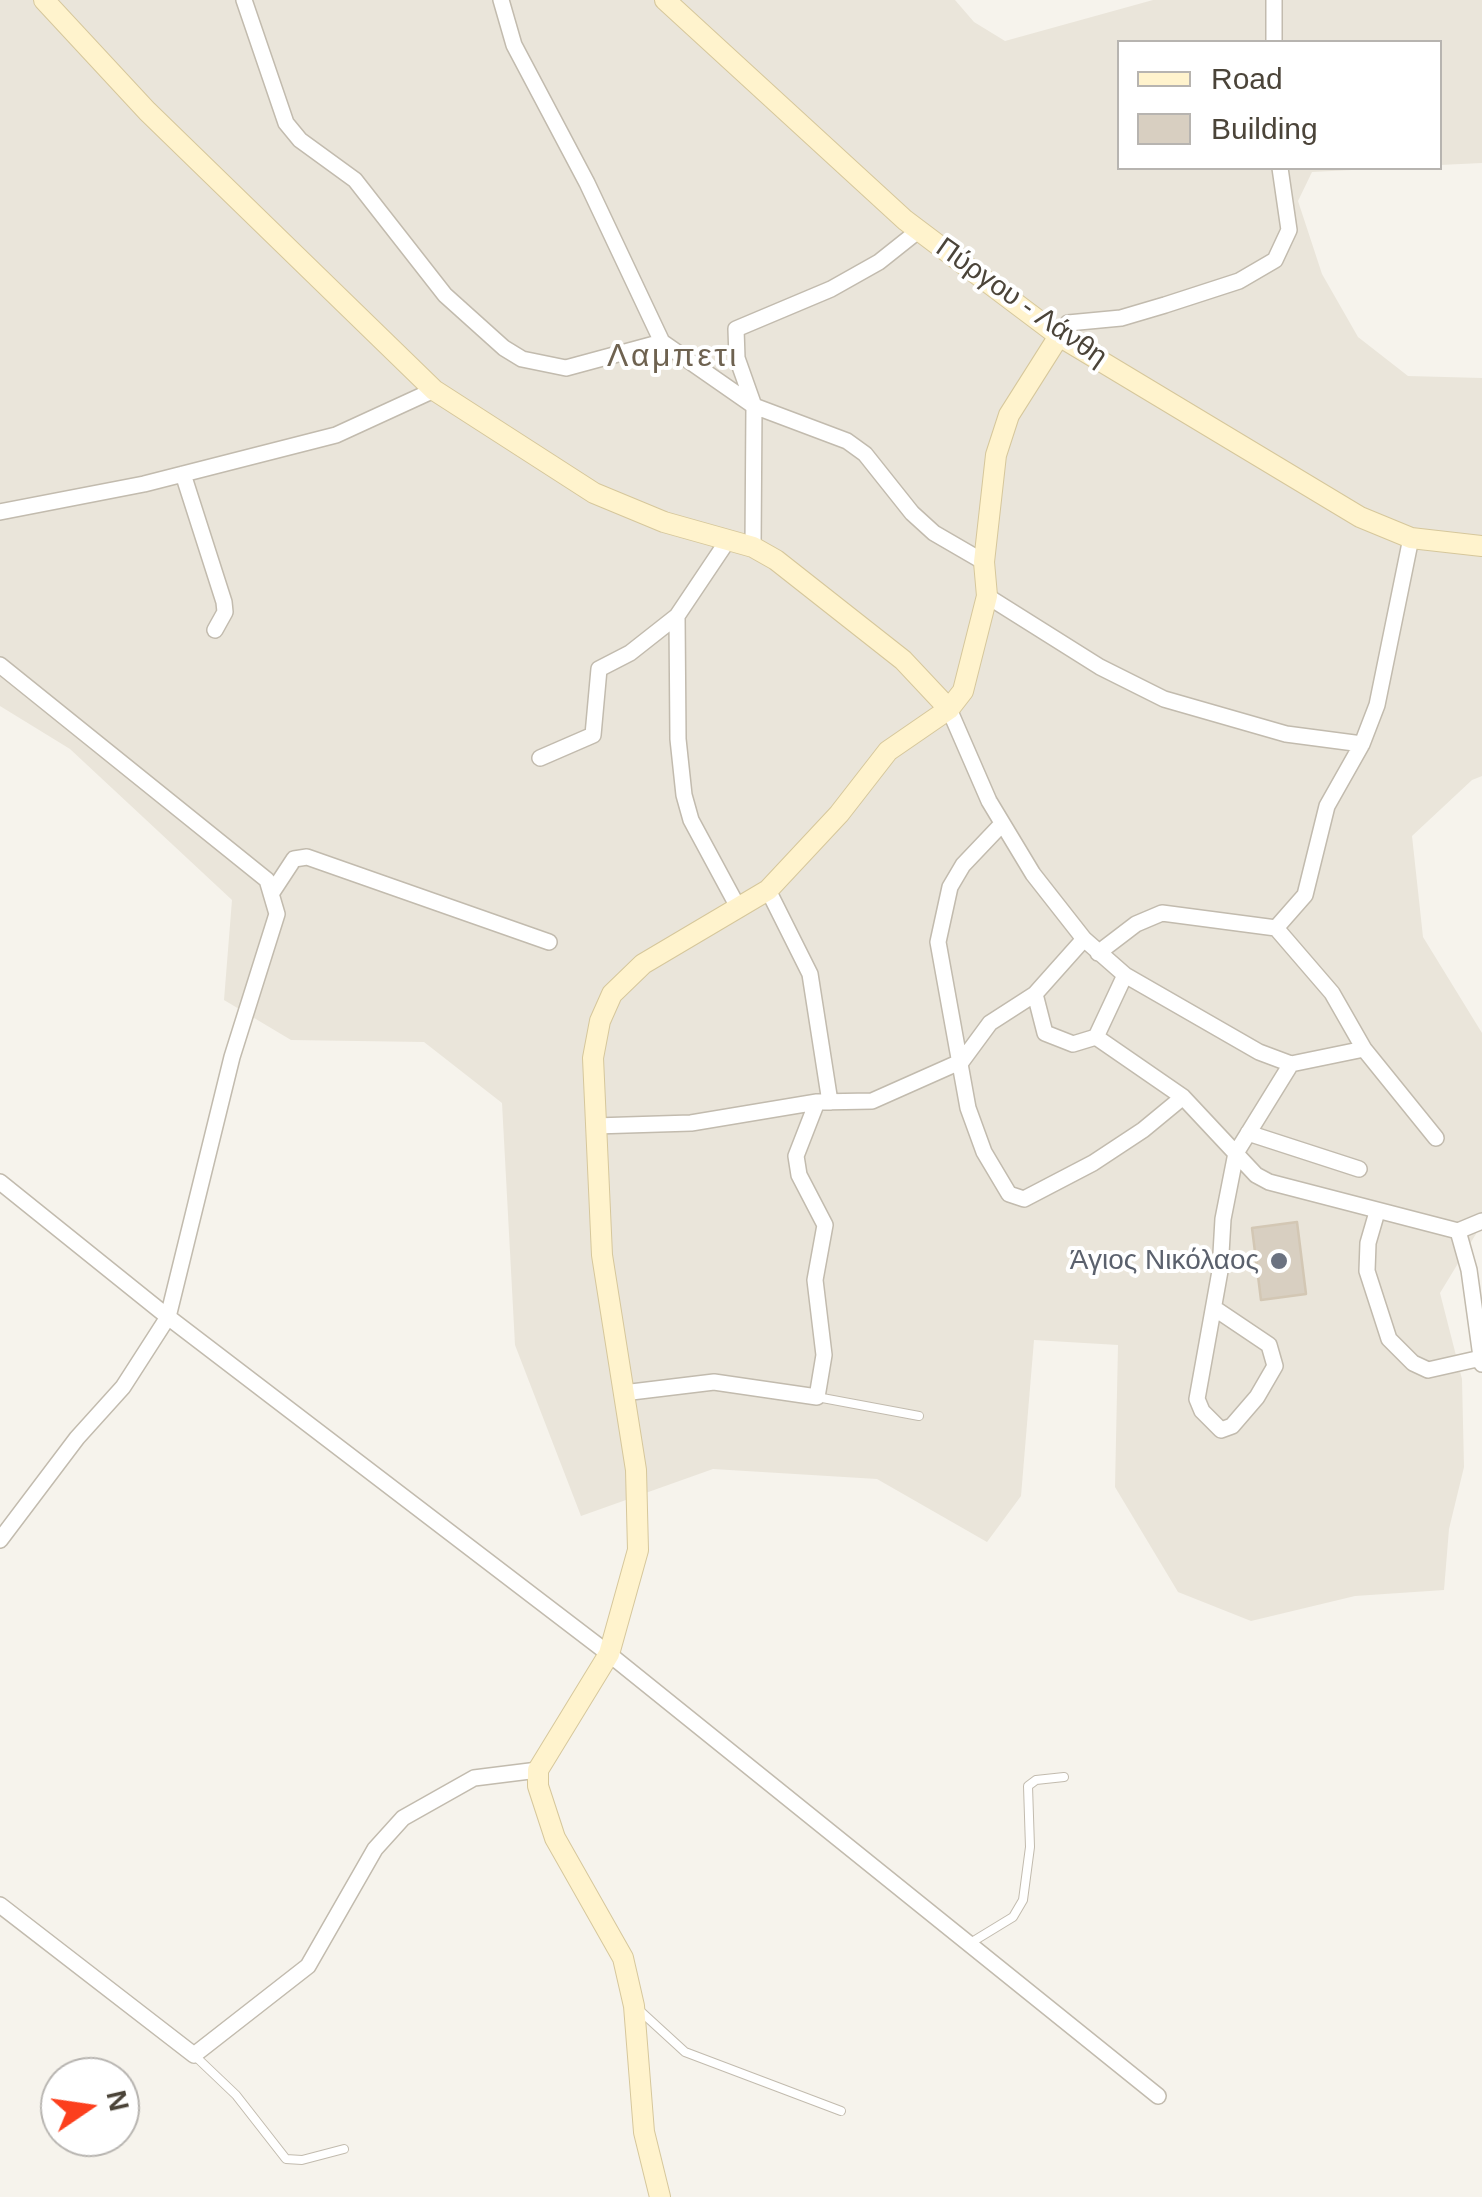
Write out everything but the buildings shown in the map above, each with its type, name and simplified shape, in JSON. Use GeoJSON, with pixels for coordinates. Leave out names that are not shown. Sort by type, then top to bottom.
{"type":"FeatureCollection","features":[{"type":"Feature","properties":{"kind":"street"},"geometry":{"type":"LineString","coordinates":[[44,0],[148,111],[434,390],[594,493],[664,522],[753,547],[903,660],[949,709],[1001,825],[1048,896],[1084,939],[1124,975],[1259,1052],[1291,1064],[1364,1049]]}},
{"type":"Feature","properties":{"kind":"street"},"geometry":{"type":"LineString","coordinates":[[244,0],[286,123],[300,140],[354,180],[445,296],[504,348],[522,360],[566,368],[662,342]]}},
{"type":"Feature","properties":{"kind":"street"},"geometry":{"type":"LineString","coordinates":[[501,0],[514,45],[587,182],[662,342],[754,406],[847,441],[865,454],[923,523],[984,562]]}},
{"type":"Feature","properties":{"kind":"street","name":"Πύργου - Λάνθη"},"geometry":{"type":"LineString","coordinates":[[665,0],[918,232],[1059,336],[1320,495],[1411,538],[1482,546]]}},
{"type":"Feature","properties":{"kind":"street"},"geometry":{"type":"LineString","coordinates":[[1274,0],[1274,40]]}},
{"type":"Feature","properties":{"kind":"street"},"geometry":{"type":"LineString","coordinates":[[660,2197],[644,2132],[634,2006],[623,1958],[548,1820],[538,1770],[609,1654],[638,1550],[640,1506],[602,1255],[594,1058],[600,1021],[612,994],[667,947],[768,890],[838,814],[888,751],[949,709],[969,675],[987,596],[984,562],[990,487],[1002,433],[1024,387],[1068,323],[1121,318],[1166,305],[1238,281],[1275,260],[1289,230],[1280,170]]}},
{"type":"Feature","properties":{"kind":"street"},"geometry":{"type":"LineString","coordinates":[[753,547],[754,406],[736,358],[736,329],[831,289],[879,262],[918,232]]}},
{"type":"Feature","properties":{"kind":"street"},"geometry":{"type":"LineString","coordinates":[[0,512],[183,474],[336,435],[434,390]]}},
{"type":"Feature","properties":{"kind":"street"},"geometry":{"type":"LineString","coordinates":[[183,474],[224,602],[225,612],[215,630]]}},
{"type":"Feature","properties":{"kind":"street"},"geometry":{"type":"LineString","coordinates":[[1276,928],[1305,894],[1327,806],[1362,744],[1386,669],[1411,538]]}},
{"type":"Feature","properties":{"kind":"street"},"geometry":{"type":"LineString","coordinates":[[540,758],[593,735],[599,670],[677,616],[728,540]]}},
{"type":"Feature","properties":{"kind":"street"},"geometry":{"type":"LineString","coordinates":[[987,596],[1100,667],[1164,699],[1286,734],[1362,744]]}},
{"type":"Feature","properties":{"kind":"street"},"geometry":{"type":"LineString","coordinates":[[677,616],[678,739],[684,795],[691,820],[739,909]]}},
{"type":"Feature","properties":{"kind":"street"},"geometry":{"type":"LineString","coordinates":[[0,665],[246,862],[273,890],[277,914],[232,1057],[168,1318],[123,1387],[77,1438],[0,1540]]}},
{"type":"Feature","properties":{"kind":"street"},"geometry":{"type":"LineString","coordinates":[[1001,825],[963,865],[950,887],[939,923],[939,957],[975,1132],[1009,1194],[1019,1199],[1093,1163],[1183,1097]]}},
{"type":"Feature","properties":{"kind":"street"},"geometry":{"type":"LineString","coordinates":[[273,890],[294,859],[307,857],[549,942]]}},
{"type":"Feature","properties":{"kind":"street"},"geometry":{"type":"LineString","coordinates":[[623,1392],[714,1382],[817,1397],[824,1355],[814,1280],[825,1224],[821,1210],[799,1175],[796,1156],[823,1102],[810,974],[768,890]]}},
{"type":"Feature","properties":{"kind":"street"},"geometry":{"type":"LineString","coordinates":[[1098,953],[1136,924],[1162,913],[1276,928],[1332,992],[1364,1049],[1436,1138]]}},
{"type":"Feature","properties":{"kind":"street"},"geometry":{"type":"LineString","coordinates":[[596,1126],[692,1123],[823,1102],[872,1101],[962,1060],[990,1023],[1035,994],[1084,939]]}},
{"type":"Feature","properties":{"kind":"street"},"geometry":{"type":"LineString","coordinates":[[1035,994],[1045,1033],[1073,1044],[1096,1037],[1124,975]]}},
{"type":"Feature","properties":{"kind":"street"},"geometry":{"type":"LineString","coordinates":[[1096,1037],[1122,1059],[1183,1097],[1268,1182],[1458,1230],[1482,1221]]}},
{"type":"Feature","properties":{"kind":"street"},"geometry":{"type":"LineString","coordinates":[[1214,1308],[1269,1345],[1275,1366],[1257,1398],[1232,1426],[1222,1430],[1202,1412],[1197,1400],[1214,1308],[1223,1218],[1236,1153],[1291,1064]]}},
{"type":"Feature","properties":{"kind":"street"},"geometry":{"type":"LineString","coordinates":[[1248,1133],[1359,1168]]}},
{"type":"Feature","properties":{"kind":"street"},"geometry":{"type":"LineString","coordinates":[[0,1182],[168,1318],[609,1654],[972,1942],[1158,2096]]}},
{"type":"Feature","properties":{"kind":"street"},"geometry":{"type":"LineString","coordinates":[[1377,1212],[1368,1242],[1367,1271],[1389,1340],[1413,1363],[1428,1370],[1481,1361],[1470,1270],[1458,1230]]}},
{"type":"Feature","properties":{"kind":"street"},"geometry":{"type":"LineString","coordinates":[[0,1906],[194,2056],[308,1966],[375,1849],[403,1818],[474,1778],[538,1770]]}},
{"type":"Feature","properties":{"kind":"lane"},"geometry":{"type":"LineString","coordinates":[[817,1397],[918,1416]]}},
{"type":"Feature","properties":{"kind":"lane"},"geometry":{"type":"LineString","coordinates":[[972,1942],[1013,1916],[1023,1900],[1030,1847],[1028,1786],[1036,1780],[1064,1777]]}},
{"type":"Feature","properties":{"kind":"lane"},"geometry":{"type":"LineString","coordinates":[[634,2006],[685,2052],[841,2111]]}},
{"type":"Feature","properties":{"kind":"lane"},"geometry":{"type":"LineString","coordinates":[[194,2056],[236,2095],[286,2159],[302,2160],[344,2150]]}},
{"type":"Feature","properties":{"kind":"shaded area"},"geometry":{"type":"Polygon","coordinates":[[[0,0],[955,0],[974,22],[1005,41],[1153,0],[1482,0],[1482,163],[1442,165],[1442,40],[1117,40],[1117,170],[1352,170],[1312,172],[1298,201],[1322,274],[1358,337],[1408,376],[1482,378],[1482,776],[1472,780],[1412,836],[1423,937],[1482,1033],[1482,1224],[1440,1293],[1462,1379],[1464,1467],[1449,1529],[1444,1590],[1355,1596],[1251,1621],[1178,1592],[1115,1487],[1118,1345],[1034,1340],[1021,1496],[987,1542],[877,1479],[713,1469],[581,1516],[515,1345],[502,1103],[424,1042],[291,1040],[224,1000],[232,900],[70,749],[0,706],[0,0]]]}},
{"type":"Feature","properties":{"kind":"place","name":"Άγιος Νικόλαος"},"geometry":{"type":"Point","coordinates":[1279,1261]}},
{"type":"Feature","properties":{"kind":"district","name":"Λαμπετι"},"geometry":{"type":"Point","coordinates":[673,357]}}]}
